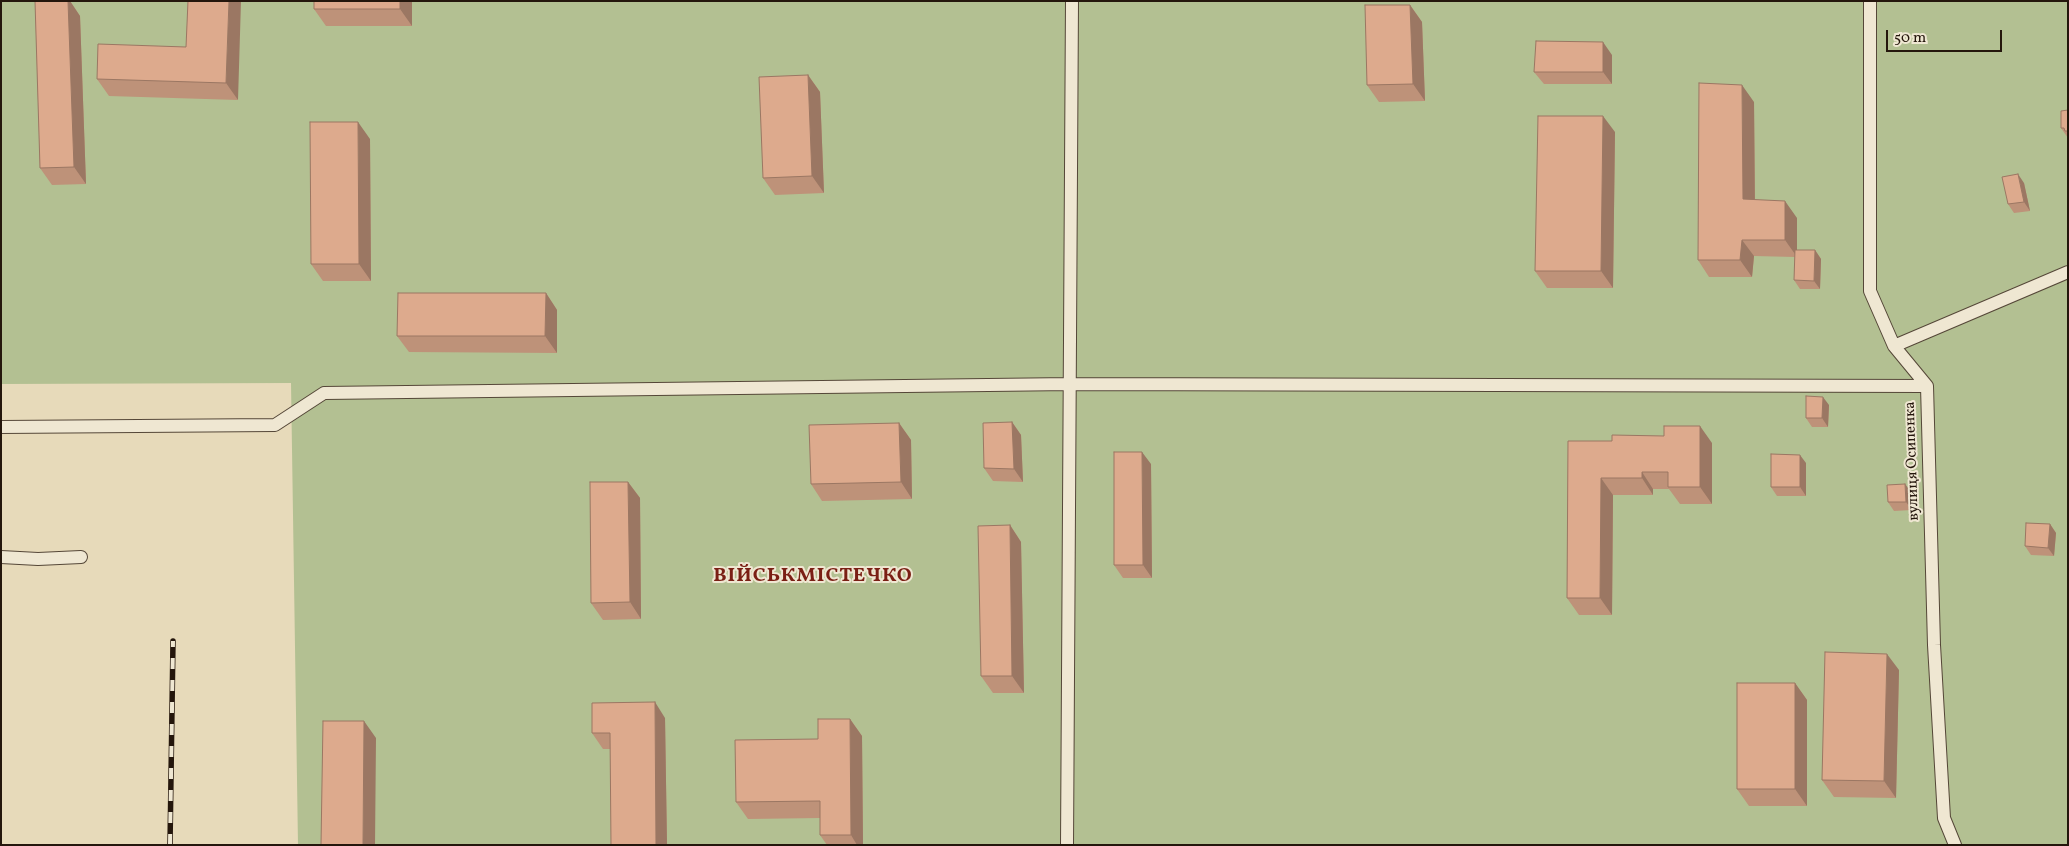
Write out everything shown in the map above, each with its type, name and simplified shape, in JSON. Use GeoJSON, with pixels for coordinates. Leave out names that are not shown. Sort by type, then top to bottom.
{"type":"FeatureCollection","features":[{"type":"Feature","properties":{"kind":"street"},"geometry":{"type":"LineString","coordinates":[[1067,845],[1072,1]]}},
{"type":"Feature","properties":{"kind":"street","name":"вулиця Осипенка"},"geometry":{"type":"LineString","coordinates":[[1870,1],[1870,291],[1894,346],[1927,386],[1934,645],[1944,818],[1955,845]]}},
{"type":"Feature","properties":{"kind":"street"},"geometry":{"type":"LineString","coordinates":[[1894,346],[2068,272]]}},
{"type":"Feature","properties":{"kind":"street"},"geometry":{"type":"LineString","coordinates":[[1,427],[275,424],[324,393],[1071,384],[1927,386]]}},
{"type":"Feature","properties":{"kind":"street"},"geometry":{"type":"LineString","coordinates":[[1,557],[38,559],[81,557]]}},
{"type":"Feature","properties":{"kind":"green space"},"geometry":{"type":"Polygon","coordinates":[[[1,1],[2068,1],[2068,845],[298,845],[291,383],[1,384],[1,1]]]}},
{"type":"Feature","properties":{"kind":"building"},"geometry":{"type":"Polygon","coordinates":[[[35,1],[68,1],[74,167],[40,168],[35,1]]]}},
{"type":"Feature","properties":{"kind":"building"},"geometry":{"type":"Polygon","coordinates":[[[188,1],[229,1],[226,83],[97,79],[98,44],[186,47],[188,1]]]}},
{"type":"Feature","properties":{"kind":"building"},"geometry":{"type":"Polygon","coordinates":[[[314,1],[400,1],[400,9],[314,9],[314,1]]]}},
{"type":"Feature","properties":{"kind":"building"},"geometry":{"type":"Polygon","coordinates":[[[1365,5],[1410,5],[1413,84],[1367,85],[1365,5]]]}},
{"type":"Feature","properties":{"kind":"building"},"geometry":{"type":"Polygon","coordinates":[[[1536,41],[1603,42],[1603,72],[1534,72],[1536,41]]]}},
{"type":"Feature","properties":{"kind":"building"},"geometry":{"type":"Polygon","coordinates":[[[808,75],[812,176],[763,178],[759,77],[808,75]]]}},
{"type":"Feature","properties":{"kind":"building"},"geometry":{"type":"Polygon","coordinates":[[[1699,83],[1742,85],[1743,199],[1785,201],[1785,240],[1742,240],[1740,260],[1698,260],[1699,83]]]}},
{"type":"Feature","properties":{"kind":"building"},"geometry":{"type":"Polygon","coordinates":[[[2068,110],[2068,131],[2065,131],[2064,128],[2061,128],[2061,111],[2068,110]]]}},
{"type":"Feature","properties":{"kind":"building"},"geometry":{"type":"Polygon","coordinates":[[[1538,116],[1603,116],[1601,271],[1535,271],[1538,116]]]}},
{"type":"Feature","properties":{"kind":"building"},"geometry":{"type":"Polygon","coordinates":[[[310,122],[358,122],[359,264],[311,264],[310,122]]]}},
{"type":"Feature","properties":{"kind":"building"},"geometry":{"type":"Polygon","coordinates":[[[2018,174],[2024,202],[2008,204],[2002,177],[2018,174]]]}},
{"type":"Feature","properties":{"kind":"building"},"geometry":{"type":"Polygon","coordinates":[[[1795,250],[1815,250],[1814,281],[1794,280],[1795,250]]]}},
{"type":"Feature","properties":{"kind":"building"},"geometry":{"type":"Polygon","coordinates":[[[398,293],[546,293],[545,336],[397,336],[398,293]]]}},
{"type":"Feature","properties":{"kind":"building"},"geometry":{"type":"Polygon","coordinates":[[[1806,396],[1823,397],[1822,418],[1806,418],[1806,396]]]}},
{"type":"Feature","properties":{"kind":"building"},"geometry":{"type":"Polygon","coordinates":[[[1012,422],[1014,469],[984,468],[983,423],[1012,422]]]}},
{"type":"Feature","properties":{"kind":"building"},"geometry":{"type":"Polygon","coordinates":[[[899,423],[901,482],[811,484],[809,425],[899,423]]]}},
{"type":"Feature","properties":{"kind":"building"},"geometry":{"type":"Polygon","coordinates":[[[1664,426],[1700,426],[1700,487],[1668,487],[1668,472],[1642,472],[1642,478],[1601,478],[1600,598],[1567,598],[1568,441],[1612,441],[1612,435],[1664,436],[1664,426]]]}},
{"type":"Feature","properties":{"kind":"building"},"geometry":{"type":"Polygon","coordinates":[[[1114,452],[1142,452],[1143,565],[1114,565],[1114,452]]]}},
{"type":"Feature","properties":{"kind":"building"},"geometry":{"type":"Polygon","coordinates":[[[1771,454],[1800,455],[1800,487],[1771,487],[1771,454]]]}},
{"type":"Feature","properties":{"kind":"building"},"geometry":{"type":"Polygon","coordinates":[[[590,482],[628,482],[630,602],[591,603],[590,482]]]}},
{"type":"Feature","properties":{"kind":"building"},"geometry":{"type":"Polygon","coordinates":[[[1905,484],[1906,502],[1888,502],[1887,485],[1905,484]]]}},
{"type":"Feature","properties":{"kind":"building"},"geometry":{"type":"Polygon","coordinates":[[[2026,523],[2050,524],[2048,548],[2025,546],[2026,523]]]}},
{"type":"Feature","properties":{"kind":"building"},"geometry":{"type":"Polygon","coordinates":[[[1010,525],[1012,676],[981,676],[978,526],[1010,525]]]}},
{"type":"Feature","properties":{"kind":"building"},"geometry":{"type":"Polygon","coordinates":[[[1825,652],[1887,654],[1884,781],[1822,780],[1825,652]]]}},
{"type":"Feature","properties":{"kind":"building"},"geometry":{"type":"Polygon","coordinates":[[[1737,683],[1795,683],[1795,789],[1737,789],[1737,683]]]}},
{"type":"Feature","properties":{"kind":"building"},"geometry":{"type":"Polygon","coordinates":[[[655,702],[656,845],[611,845],[610,733],[592,733],[592,703],[655,702]]]}},
{"type":"Feature","properties":{"kind":"building"},"geometry":{"type":"Polygon","coordinates":[[[818,719],[850,719],[851,835],[820,835],[820,801],[736,802],[735,740],[818,739],[818,719]]]}},
{"type":"Feature","properties":{"kind":"building"},"geometry":{"type":"Polygon","coordinates":[[[323,721],[364,721],[363,845],[321,845],[323,721]]]}},
{"type":"Feature","properties":{"kind":"railway"},"geometry":{"type":"LineString","coordinates":[[170,845],[173,641]]}},
{"type":"Feature","properties":{"kind":"district","name":"ВІЙСЬКМІСТЕЧКО"},"geometry":{"type":"Point","coordinates":[813,577]}}]}
